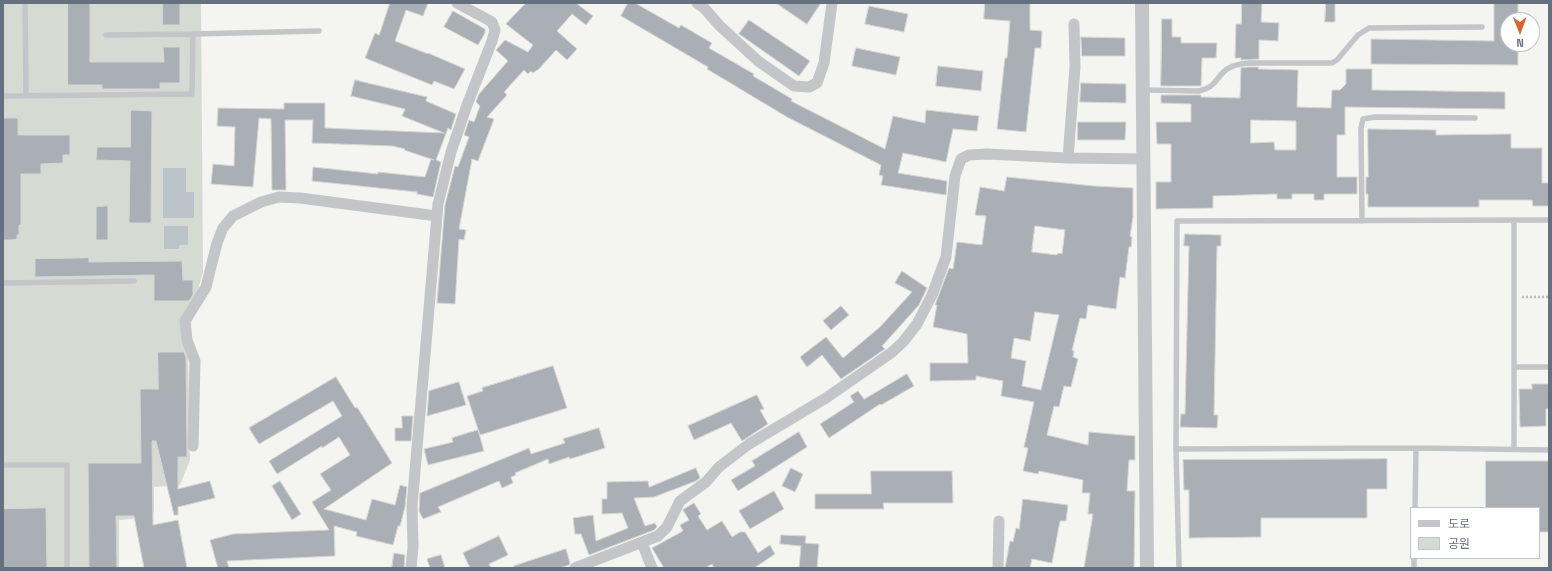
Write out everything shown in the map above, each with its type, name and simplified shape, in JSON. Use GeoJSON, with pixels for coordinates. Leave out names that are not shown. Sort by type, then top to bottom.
{"type":"FeatureCollection","features":[{"type":"Feature","properties":{"kind":"street"},"geometry":{"type":"LineString","coordinates":[[411,568],[413,546],[412,506],[438,204],[451,152],[495,30],[492,22],[457,3]]}},
{"type":"Feature","properties":{"kind":"street"},"geometry":{"type":"LineString","coordinates":[[697,3],[758,61],[794,86],[809,87],[817,83],[824,63],[832,3]]}},
{"type":"Feature","properties":{"kind":"street"},"geometry":{"type":"LineString","coordinates":[[1142,3],[1147,568]]}},
{"type":"Feature","properties":{"kind":"street"},"geometry":{"type":"LineString","coordinates":[[1068,158],[1075,66],[1074,24]]}},
{"type":"Feature","properties":{"kind":"street"},"geometry":{"type":"LineString","coordinates":[[575,568],[658,536],[667,527],[680,501],[706,482],[725,462],[749,444],[832,394],[891,353],[903,342],[917,324],[943,270],[956,176],[961,159],[969,155],[987,154],[1068,158],[1144,159]]}},
{"type":"Feature","properties":{"kind":"street"},"geometry":{"type":"LineString","coordinates":[[193,446],[195,361],[187,340],[185,321],[206,287],[222,228],[233,216],[261,202],[279,197],[324,200],[437,216]]}},
{"type":"Feature","properties":{"kind":"street"},"geometry":{"type":"LineString","coordinates":[[998,568],[999,521]]}},
{"type":"Feature","properties":{"kind":"street"},"geometry":{"type":"LineString","coordinates":[[642,543],[652,568]]}},
{"type":"Feature","properties":{"kind":"lane"},"geometry":{"type":"LineString","coordinates":[[25,3],[26,95]]}},
{"type":"Feature","properties":{"kind":"lane"},"geometry":{"type":"LineString","coordinates":[[1143,90],[1199,91],[1213,85],[1228,68],[1235,65],[1249,63],[1332,63],[1337,60],[1358,35],[1369,28],[1482,26]]}},
{"type":"Feature","properties":{"kind":"lane"},"geometry":{"type":"LineString","coordinates":[[106,35],[320,31]]}},
{"type":"Feature","properties":{"kind":"lane"},"geometry":{"type":"LineString","coordinates":[[3,96],[192,94],[193,34]]}},
{"type":"Feature","properties":{"kind":"lane"},"geometry":{"type":"LineString","coordinates":[[1362,221],[1361,128],[1363,119],[1375,117],[1475,118]]}},
{"type":"Feature","properties":{"kind":"lane"},"geometry":{"type":"LineString","coordinates":[[1514,220],[1514,449]]}},
{"type":"Feature","properties":{"kind":"lane"},"geometry":{"type":"LineString","coordinates":[[1179,566],[1176,450],[1177,221],[1549,220]]}},
{"type":"Feature","properties":{"kind":"lane"},"geometry":{"type":"LineString","coordinates":[[3,283],[134,281]]}},
{"type":"Feature","properties":{"kind":"lane"},"geometry":{"type":"LineString","coordinates":[[1514,367],[1549,367]]}},
{"type":"Feature","properties":{"kind":"lane"},"geometry":{"type":"LineString","coordinates":[[1176,450],[1416,448],[1549,450]]}},
{"type":"Feature","properties":{"kind":"lane"},"geometry":{"type":"LineString","coordinates":[[1415,507],[1416,448]]}},
{"type":"Feature","properties":{"kind":"lane"},"geometry":{"type":"LineString","coordinates":[[3,465],[67,465],[67,568]]}},
{"type":"Feature","properties":{"kind":"path"},"geometry":{"type":"LineString","coordinates":[[1513,297],[1549,297]]}},
{"type":"Feature","properties":{"kind":"green space"},"geometry":{"type":"Polygon","coordinates":[[[3,3],[201,3],[203,272],[194,304],[182,321],[188,351],[190,460],[180,485],[154,487],[154,512],[150,517],[119,520],[119,568],[3,568],[3,3]]]}},
{"type":"Feature","properties":{"kind":"shaded area"},"geometry":{"type":"Polygon","coordinates":[[[163,168],[186,168],[186,192],[194,192],[194,218],[163,218],[163,168]]]}},
{"type":"Feature","properties":{"kind":"shaded area"},"geometry":{"type":"Polygon","coordinates":[[[164,226],[188,226],[188,245],[179,245],[179,249],[164,249],[164,226]]]}},
{"type":"Feature","properties":{"kind":"building"},"geometry":{"type":"Polygon","coordinates":[[[68,3],[90,3],[90,62],[164,62],[163,47],[180,47],[180,83],[160,83],[160,89],[102,89],[102,85],[68,85],[68,3]]]}},
{"type":"Feature","properties":{"kind":"building"},"geometry":{"type":"Polygon","coordinates":[[[163,3],[180,3],[180,25],[163,25],[163,3]]]}},
{"type":"Feature","properties":{"kind":"building"},"geometry":{"type":"Polygon","coordinates":[[[390,3],[428,3],[423,16],[406,10],[395,41],[465,69],[454,89],[434,81],[432,85],[365,58],[375,33],[379,35],[390,3]]]}},
{"type":"Feature","properties":{"kind":"building"},"geometry":{"type":"Polygon","coordinates":[[[526,3],[576,3],[593,16],[586,25],[572,14],[557,31],[577,49],[567,60],[556,50],[538,70],[533,73],[531,71],[528,74],[524,70],[504,92],[507,95],[487,117],[494,119],[478,161],[472,159],[459,229],[466,230],[464,240],[459,239],[455,304],[437,303],[445,205],[455,166],[458,167],[469,137],[464,135],[469,120],[474,122],[480,106],[476,102],[479,94],[508,61],[496,50],[505,40],[528,52],[533,45],[506,24],[526,3]]]}},
{"type":"Feature","properties":{"kind":"building"},"geometry":{"type":"Polygon","coordinates":[[[628,3],[635,3],[679,28],[681,25],[712,43],[709,48],[754,74],[753,76],[792,99],[791,101],[885,149],[893,116],[925,123],[926,110],[979,116],[977,131],[953,129],[946,162],[903,153],[898,173],[947,181],[946,195],[881,185],[883,176],[879,175],[881,165],[787,117],[707,69],[708,67],[621,16],[628,3]]]}},
{"type":"Feature","properties":{"kind":"building"},"geometry":{"type":"Polygon","coordinates":[[[776,3],[821,3],[807,24],[776,3]]]}},
{"type":"Feature","properties":{"kind":"building"},"geometry":{"type":"Polygon","coordinates":[[[985,3],[1030,3],[1030,30],[1042,31],[1041,48],[1035,48],[1026,132],[997,129],[1005,58],[1007,58],[1010,21],[984,19],[985,3]]]}},
{"type":"Feature","properties":{"kind":"building"},"geometry":{"type":"Polygon","coordinates":[[[1242,3],[1262,3],[1261,22],[1279,23],[1278,41],[1259,40],[1259,59],[1241,60],[1241,58],[1235,58],[1236,24],[1241,24],[1242,3]]]}},
{"type":"Feature","properties":{"kind":"building"},"geometry":{"type":"Polygon","coordinates":[[[1326,3],[1335,3],[1335,22],[1325,22],[1326,3]]]}},
{"type":"Feature","properties":{"kind":"building"},"geometry":{"type":"Polygon","coordinates":[[[1518,3],[1518,12],[1500,12],[1500,52],[1518,52],[1518,65],[1371,64],[1371,39],[1494,41],[1494,4],[1518,3]]]}},
{"type":"Feature","properties":{"kind":"building"},"geometry":{"type":"Polygon","coordinates":[[[869,6],[908,14],[904,32],[865,24],[869,6]]]}},
{"type":"Feature","properties":{"kind":"building"},"geometry":{"type":"Polygon","coordinates":[[[453,11],[485,29],[485,33],[478,45],[444,27],[453,11]]]}},
{"type":"Feature","properties":{"kind":"building"},"geometry":{"type":"Polygon","coordinates":[[[1162,19],[1172,19],[1172,37],[1181,37],[1181,43],[1217,43],[1216,58],[1202,58],[1201,86],[1161,86],[1162,19]]]}},
{"type":"Feature","properties":{"kind":"building"},"geometry":{"type":"Polygon","coordinates":[[[749,20],[810,61],[799,76],[739,34],[749,20]]]}},
{"type":"Feature","properties":{"kind":"building"},"geometry":{"type":"Polygon","coordinates":[[[1081,37],[1125,38],[1125,56],[1082,56],[1081,37]]]}},
{"type":"Feature","properties":{"kind":"building"},"geometry":{"type":"Polygon","coordinates":[[[856,48],[900,57],[896,75],[852,66],[856,48]]]}},
{"type":"Feature","properties":{"kind":"building"},"geometry":{"type":"Polygon","coordinates":[[[938,66],[983,71],[981,91],[936,86],[938,66]]]}},
{"type":"Feature","properties":{"kind":"building"},"geometry":{"type":"Polygon","coordinates":[[[1259,67],[1258,69],[1298,70],[1297,107],[1331,108],[1332,90],[1340,90],[1346,84],[1346,69],[1372,69],[1372,90],[1505,92],[1505,109],[1345,107],[1345,135],[1337,135],[1337,177],[1357,177],[1357,194],[1324,194],[1324,200],[1314,200],[1314,194],[1292,194],[1292,199],[1277,199],[1277,194],[1213,196],[1213,208],[1156,209],[1156,182],[1171,182],[1171,144],[1157,144],[1156,122],[1191,122],[1191,104],[1161,103],[1161,95],[1201,95],[1201,97],[1240,98],[1241,68],[1259,67]],[[1251,120],[1251,143],[1274,142],[1275,150],[1296,150],[1296,121],[1251,120]]]}},
{"type":"Feature","properties":{"kind":"building"},"geometry":{"type":"Polygon","coordinates":[[[355,80],[427,97],[426,101],[456,114],[451,130],[448,128],[436,160],[441,162],[433,197],[417,194],[417,192],[312,181],[313,167],[425,177],[431,159],[393,146],[312,143],[313,120],[285,120],[286,190],[272,190],[271,119],[259,118],[253,187],[211,184],[213,164],[234,166],[235,127],[217,126],[218,108],[284,109],[284,103],[325,103],[325,128],[444,133],[402,116],[405,109],[351,96],[355,80]]]}},
{"type":"Feature","properties":{"kind":"building"},"geometry":{"type":"Polygon","coordinates":[[[1081,83],[1126,84],[1126,103],[1080,102],[1081,83]]]}},
{"type":"Feature","properties":{"kind":"building"},"geometry":{"type":"Polygon","coordinates":[[[131,110],[152,111],[151,223],[129,223],[130,161],[96,160],[97,147],[130,147],[131,110]]]}},
{"type":"Feature","properties":{"kind":"building"},"geometry":{"type":"Polygon","coordinates":[[[3,118],[18,118],[18,135],[70,135],[70,155],[63,155],[63,163],[41,164],[41,174],[21,174],[21,225],[19,225],[19,235],[17,235],[17,239],[11,240],[3,240],[3,118]]]}},
{"type":"Feature","properties":{"kind":"building"},"geometry":{"type":"Polygon","coordinates":[[[1078,122],[1126,122],[1125,140],[1078,140],[1078,122]]]}},
{"type":"Feature","properties":{"kind":"building"},"geometry":{"type":"Polygon","coordinates":[[[1368,129],[1436,130],[1436,135],[1511,134],[1511,148],[1542,148],[1542,183],[1549,183],[1549,206],[1533,206],[1532,200],[1479,200],[1479,207],[1368,207],[1366,177],[1368,177],[1368,129]]]}},
{"type":"Feature","properties":{"kind":"building"},"geometry":{"type":"Polygon","coordinates":[[[1007,177],[1094,186],[1133,188],[1133,217],[1130,236],[1132,237],[1131,247],[1129,247],[1125,278],[1120,277],[1116,309],[1088,305],[1086,319],[1080,318],[1072,350],[1074,351],[1073,357],[1078,359],[1071,387],[1064,386],[1059,407],[1054,406],[1047,435],[1088,445],[1089,432],[1135,436],[1135,460],[1129,460],[1127,491],[1135,491],[1134,568],[1084,568],[1093,514],[1088,514],[1090,493],[1082,493],[1083,480],[1039,471],[1038,474],[1023,471],[1028,448],[1024,447],[1034,402],[1001,396],[1003,381],[976,376],[976,380],[930,381],[930,363],[968,363],[967,334],[933,327],[937,305],[935,305],[949,268],[953,269],[957,242],[982,245],[986,216],[975,215],[980,187],[1004,191],[1007,177]],[[1035,226],[1032,252],[1057,255],[1058,253],[1062,254],[1065,230],[1035,226]],[[1035,312],[1030,341],[1014,338],[1011,358],[1026,361],[1022,386],[1041,390],[1059,315],[1035,312]]]}},
{"type":"Feature","properties":{"kind":"building"},"geometry":{"type":"Polygon","coordinates":[[[108,206],[108,240],[96,240],[96,207],[108,206]]]}},
{"type":"Feature","properties":{"kind":"building"},"geometry":{"type":"Polygon","coordinates":[[[1185,234],[1221,235],[1221,246],[1217,246],[1214,415],[1218,415],[1217,428],[1180,427],[1181,414],[1185,414],[1189,246],[1184,246],[1185,234]]]}},
{"type":"Feature","properties":{"kind":"building"},"geometry":{"type":"Polygon","coordinates":[[[89,258],[89,262],[182,261],[183,280],[193,280],[193,295],[189,301],[154,301],[154,275],[35,277],[35,259],[89,258]]]}},
{"type":"Feature","properties":{"kind":"building"},"geometry":{"type":"Polygon","coordinates":[[[902,271],[927,288],[919,305],[882,346],[885,349],[841,379],[822,355],[807,367],[800,357],[826,337],[843,358],[880,327],[912,292],[895,283],[902,271]]]}},
{"type":"Feature","properties":{"kind":"building"},"geometry":{"type":"Polygon","coordinates":[[[841,306],[849,315],[831,330],[823,321],[841,306]]]}},
{"type":"Feature","properties":{"kind":"building"},"geometry":{"type":"Polygon","coordinates":[[[158,352],[184,352],[186,358],[187,457],[178,457],[178,489],[210,481],[215,498],[178,507],[178,515],[174,515],[156,441],[152,441],[153,525],[178,520],[187,568],[144,568],[134,516],[116,516],[117,568],[89,568],[88,463],[141,463],[140,389],[158,389],[158,352]]]}},
{"type":"Feature","properties":{"kind":"building"},"geometry":{"type":"Polygon","coordinates":[[[553,366],[567,408],[480,435],[467,396],[483,391],[482,388],[553,366]]]}},
{"type":"Feature","properties":{"kind":"building"},"geometry":{"type":"Polygon","coordinates":[[[907,374],[914,386],[881,405],[880,404],[829,438],[820,424],[854,402],[850,396],[858,391],[864,399],[907,374]]]}},
{"type":"Feature","properties":{"kind":"building"},"geometry":{"type":"Polygon","coordinates":[[[336,377],[355,408],[357,407],[392,463],[324,509],[366,520],[372,499],[395,505],[400,485],[407,487],[405,507],[393,545],[356,536],[357,532],[334,526],[335,556],[227,561],[229,568],[218,568],[210,540],[233,534],[329,530],[312,502],[331,490],[320,474],[350,455],[339,437],[277,474],[269,461],[342,416],[333,401],[259,444],[249,428],[336,377]]]}},
{"type":"Feature","properties":{"kind":"building"},"geometry":{"type":"Polygon","coordinates":[[[459,382],[466,405],[427,416],[429,391],[459,382]]]}},
{"type":"Feature","properties":{"kind":"building"},"geometry":{"type":"Polygon","coordinates":[[[1532,384],[1549,384],[1549,409],[1546,409],[1546,426],[1520,427],[1519,389],[1532,389],[1532,384]]]}},
{"type":"Feature","properties":{"kind":"building"},"geometry":{"type":"Polygon","coordinates":[[[757,395],[764,409],[760,410],[768,424],[742,441],[731,423],[694,440],[688,426],[757,395]]]}},
{"type":"Feature","properties":{"kind":"building"},"geometry":{"type":"Polygon","coordinates":[[[402,416],[413,416],[411,441],[395,441],[395,428],[402,428],[402,416]]]}},
{"type":"Feature","properties":{"kind":"building"},"geometry":{"type":"Polygon","coordinates":[[[599,428],[605,448],[570,459],[569,457],[549,464],[548,459],[515,473],[516,475],[511,477],[513,483],[502,488],[499,481],[438,507],[441,512],[423,519],[419,511],[420,493],[529,448],[531,454],[565,443],[563,439],[599,428]]]}},
{"type":"Feature","properties":{"kind":"building"},"geometry":{"type":"Polygon","coordinates":[[[478,430],[484,451],[428,465],[424,449],[453,442],[452,438],[478,430]]]}},
{"type":"Feature","properties":{"kind":"building"},"geometry":{"type":"Polygon","coordinates":[[[799,432],[807,447],[738,491],[731,480],[755,466],[752,461],[799,432]]]}},
{"type":"Feature","properties":{"kind":"building"},"geometry":{"type":"Polygon","coordinates":[[[1387,459],[1387,489],[1367,489],[1367,518],[1261,518],[1261,537],[1189,538],[1189,490],[1184,490],[1183,460],[1387,459]]]}},
{"type":"Feature","properties":{"kind":"building"},"geometry":{"type":"Polygon","coordinates":[[[1486,461],[1549,461],[1549,532],[1540,532],[1540,507],[1486,507],[1486,461]]]}},
{"type":"Feature","properties":{"kind":"building"},"geometry":{"type":"Polygon","coordinates":[[[696,468],[700,478],[696,481],[654,497],[634,498],[645,526],[655,523],[657,527],[654,530],[589,555],[581,534],[575,534],[573,518],[593,515],[596,541],[628,528],[622,513],[602,514],[602,499],[607,499],[607,482],[648,481],[649,487],[696,468]]]}},
{"type":"Feature","properties":{"kind":"building"},"geometry":{"type":"Polygon","coordinates":[[[791,468],[803,474],[795,492],[782,486],[791,468]]]}},
{"type":"Feature","properties":{"kind":"building"},"geometry":{"type":"Polygon","coordinates":[[[871,471],[952,471],[953,503],[883,503],[884,509],[815,509],[815,494],[871,494],[871,471]]]}},
{"type":"Feature","properties":{"kind":"building"},"geometry":{"type":"Polygon","coordinates":[[[280,481],[301,514],[292,520],[272,486],[280,481]]]}},
{"type":"Feature","properties":{"kind":"building"},"geometry":{"type":"Polygon","coordinates":[[[774,491],[784,509],[750,529],[739,511],[774,491]]]}},
{"type":"Feature","properties":{"kind":"building"},"geometry":{"type":"Polygon","coordinates":[[[1023,499],[1068,505],[1066,521],[1060,521],[1052,563],[1032,559],[1030,568],[1005,568],[1010,541],[1013,542],[1016,528],[1019,529],[1023,499]]]}},
{"type":"Feature","properties":{"kind":"building"},"geometry":{"type":"Polygon","coordinates":[[[694,503],[701,514],[698,516],[707,530],[722,521],[732,537],[740,532],[745,532],[758,553],[770,545],[775,554],[754,568],[714,568],[712,564],[705,568],[664,568],[652,548],[683,531],[680,525],[689,520],[683,510],[694,503]]]}},
{"type":"Feature","properties":{"kind":"building"},"geometry":{"type":"Polygon","coordinates":[[[46,508],[47,568],[3,568],[3,509],[46,508]]]}},
{"type":"Feature","properties":{"kind":"building"},"geometry":{"type":"Polygon","coordinates":[[[781,535],[806,536],[805,543],[819,544],[817,568],[799,568],[801,546],[780,544],[781,535]]]}},
{"type":"Feature","properties":{"kind":"building"},"geometry":{"type":"Polygon","coordinates":[[[499,536],[508,555],[489,564],[491,568],[470,568],[463,553],[499,536]]]}},
{"type":"Feature","properties":{"kind":"building"},"geometry":{"type":"Polygon","coordinates":[[[566,549],[570,563],[569,565],[559,568],[514,568],[514,566],[566,549]]]}},
{"type":"Feature","properties":{"kind":"building"},"geometry":{"type":"Polygon","coordinates":[[[394,553],[405,555],[404,568],[392,568],[394,553]]]}},
{"type":"Feature","properties":{"kind":"building"},"geometry":{"type":"Polygon","coordinates":[[[441,555],[445,568],[430,568],[427,559],[441,555]]]}}]}
